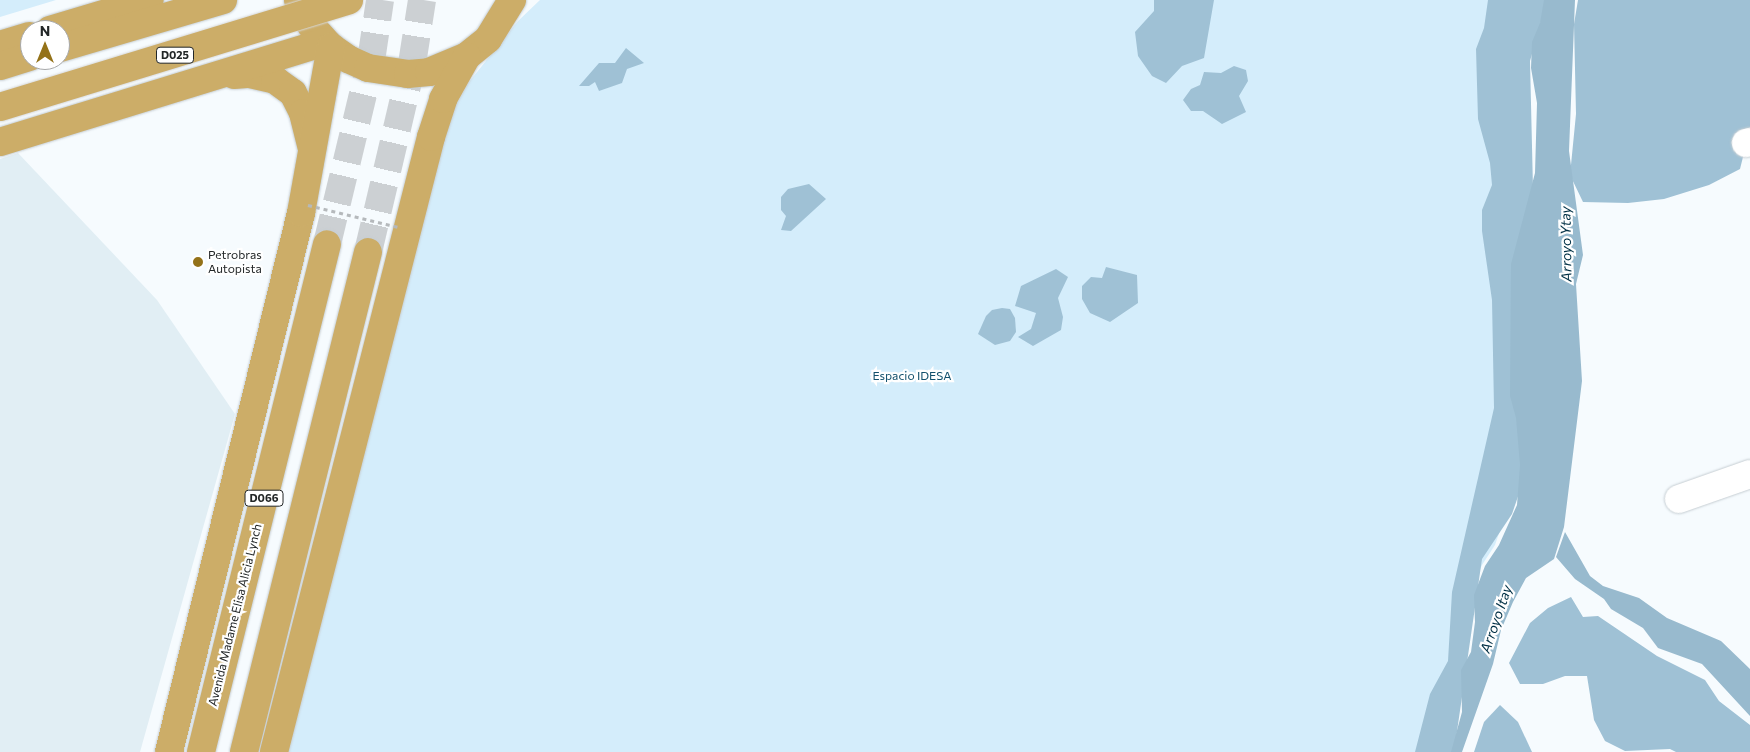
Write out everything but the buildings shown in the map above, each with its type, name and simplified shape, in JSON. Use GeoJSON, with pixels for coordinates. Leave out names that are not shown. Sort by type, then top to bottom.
{"type":"FeatureCollection","features":[{"type":"Feature","properties":{"kind":"highway"},"geometry":{"type":"LineString","coordinates":[[70,24],[150,0]]}},
{"type":"Feature","properties":{"kind":"highway"},"geometry":{"type":"LineString","coordinates":[[70,45],[223,0]]}},
{"type":"Feature","properties":{"kind":"highway"},"geometry":{"type":"LineString","coordinates":[[298,0],[311,25],[328,44],[348,59],[388,73],[429,72],[467,56],[488,39],[505,17],[512,0]]}},
{"type":"Feature","properties":{"kind":"highway","name":"D025"},"geometry":{"type":"LineString","coordinates":[[0,107],[349,0]]}},
{"type":"Feature","properties":{"kind":"highway"},"geometry":{"type":"LineString","coordinates":[[0,45],[20,39]]}},
{"type":"Feature","properties":{"kind":"highway"},"geometry":{"type":"LineString","coordinates":[[0,142],[328,44]]}},
{"type":"Feature","properties":{"kind":"highway"},"geometry":{"type":"LineString","coordinates":[[169,752],[313,154],[328,44]]}},
{"type":"Feature","properties":{"kind":"highway"},"geometry":{"type":"LineString","coordinates":[[274,752],[431,137],[444,99],[467,56]]}},
{"type":"Feature","properties":{"kind":"highway"},"geometry":{"type":"LineString","coordinates":[[0,66],[20,60]]}},
{"type":"Feature","properties":{"kind":"highway"},"geometry":{"type":"LineString","coordinates":[[213,78],[250,74],[275,80],[292,93],[302,113],[313,154]]}},
{"type":"Feature","properties":{"kind":"highway","name":"Avenida Madame Elisa Alicia Lynch"},"geometry":{"type":"LineString","coordinates":[[201,752],[327,244]]}},
{"type":"Feature","properties":{"kind":"highway"},"geometry":{"type":"LineString","coordinates":[[244,752],[368,252]]}},
{"type":"Feature","properties":{"kind":"street"},"geometry":{"type":"LineString","coordinates":[[1679,499],[1750,474]]}},
{"type":"Feature","properties":{"kind":"path"},"geometry":{"type":"LineString","coordinates":[[308,205],[398,227]]}},
{"type":"Feature","properties":{"kind":"shaded area"},"geometry":{"type":"Polygon","coordinates":[[[1154,0],[1214,0],[1204,58],[1182,66],[1166,83],[1152,76],[1138,56],[1135,32],[1154,11],[1154,0]]]}},
{"type":"Feature","properties":{"kind":"shaded area"},"geometry":{"type":"Polygon","coordinates":[[[1488,0],[1547,0],[1530,61],[1533,189],[1527,470],[1512,514],[1482,559],[1454,752],[1415,752],[1430,694],[1448,661],[1452,592],[1494,408],[1492,300],[1482,231],[1482,210],[1492,185],[1490,163],[1478,119],[1476,49],[1484,28],[1488,0]]]}},
{"type":"Feature","properties":{"kind":"shaded area"},"geometry":{"type":"Polygon","coordinates":[[[1578,0],[1750,0],[1750,129],[1740,169],[1709,185],[1664,199],[1628,203],[1583,202],[1570,175],[1576,114],[1574,24],[1578,0]]]}},
{"type":"Feature","properties":{"kind":"shaded area"},"geometry":{"type":"Polygon","coordinates":[[[626,48],[644,63],[627,69],[622,83],[599,91],[595,82],[589,86],[579,86],[599,63],[615,63],[626,48]]]}},
{"type":"Feature","properties":{"kind":"shaded area"},"geometry":{"type":"Polygon","coordinates":[[[1234,66],[1246,70],[1248,81],[1239,96],[1246,112],[1222,124],[1203,111],[1191,111],[1183,100],[1191,89],[1200,85],[1204,72],[1221,73],[1234,66]]]}},
{"type":"Feature","properties":{"kind":"shaded area"},"geometry":{"type":"Polygon","coordinates":[[[18,153],[157,300],[235,414],[140,752],[0,752],[0,159],[18,153]]]}},
{"type":"Feature","properties":{"kind":"shaded area"},"geometry":{"type":"Polygon","coordinates":[[[809,184],[826,199],[791,231],[781,230],[786,216],[781,210],[781,197],[788,189],[809,184]]]}},
{"type":"Feature","properties":{"kind":"shaded area"},"geometry":{"type":"Polygon","coordinates":[[[1106,267],[1137,275],[1138,303],[1110,322],[1090,313],[1082,299],[1082,286],[1091,277],[1102,278],[1106,267]]]}},
{"type":"Feature","properties":{"kind":"shaded area"},"geometry":{"type":"Polygon","coordinates":[[[1056,269],[1068,277],[1058,298],[1063,317],[1061,330],[1033,346],[1018,337],[1031,329],[1036,313],[1015,306],[1021,286],[1056,269]]]}},
{"type":"Feature","properties":{"kind":"shaded area"},"geometry":{"type":"Polygon","coordinates":[[[1010,309],[1015,318],[1016,332],[1010,341],[995,345],[978,334],[986,316],[992,310],[1010,309]]]}},
{"type":"Feature","properties":{"kind":"shaded area"},"geometry":{"type":"Polygon","coordinates":[[[1571,597],[1583,617],[1598,616],[1657,656],[1705,680],[1719,701],[1750,725],[1750,752],[1676,752],[1670,749],[1625,751],[1605,741],[1594,720],[1587,676],[1565,676],[1543,684],[1520,684],[1509,663],[1530,623],[1548,608],[1571,597]]]}},
{"type":"Feature","properties":{"kind":"shaded area"},"geometry":{"type":"Polygon","coordinates":[[[1500,705],[1518,722],[1532,752],[1474,752],[1484,722],[1500,705]]]}},
{"type":"Feature","properties":{"kind":"green space"},"geometry":{"type":"Polygon","coordinates":[[[0,0],[56,0],[0,17],[0,0]]]}},
{"type":"Feature","properties":{"kind":"green space","name":"Espacio IDESA"},"geometry":{"type":"Polygon","coordinates":[[[540,0],[1540,0],[1529,39],[1510,502],[1495,545],[1482,565],[1471,590],[1446,752],[285,752],[447,120],[469,82],[518,21],[540,0]]]}},
{"type":"Feature","properties":{"kind":"water"},"geometry":{"type":"Polygon","coordinates":[[[1544,0],[1575,0],[1569,151],[1583,255],[1576,284],[1582,381],[1564,527],[1554,559],[1526,578],[1513,602],[1501,630],[1493,664],[1462,752],[1451,752],[1462,712],[1461,670],[1471,652],[1475,622],[1474,595],[1485,566],[1499,545],[1517,505],[1520,465],[1516,418],[1510,396],[1511,264],[1535,173],[1537,103],[1531,68],[1532,42],[1540,23],[1544,0]]]}},
{"type":"Feature","properties":{"kind":"water"},"geometry":{"type":"Polygon","coordinates":[[[1565,532],[1590,576],[1603,586],[1639,598],[1667,618],[1721,641],[1750,669],[1750,716],[1702,664],[1658,648],[1643,628],[1611,609],[1604,599],[1575,579],[1556,557],[1565,532]]]}},
{"type":"Feature","properties":{"kind":"tunnel"},"geometry":{"type":"LineString","coordinates":[[327,244],[371,61],[380,0]]}},
{"type":"Feature","properties":{"kind":"tunnel"},"geometry":{"type":"LineString","coordinates":[[368,252],[412,64],[422,0]]}},
{"type":"Feature","properties":{"kind":"place","name":"Petrobras Autopista"},"geometry":{"type":"Point","coordinates":[198,262]}},
{"type":"Feature","properties":{"kind":"water label","name":"Arroyo Ytay"},"geometry":{"type":"Point","coordinates":[1566,244]}},
{"type":"Feature","properties":{"kind":"water label","name":"Arroyo Itay"},"geometry":{"type":"Point","coordinates":[1496,619]}}]}
